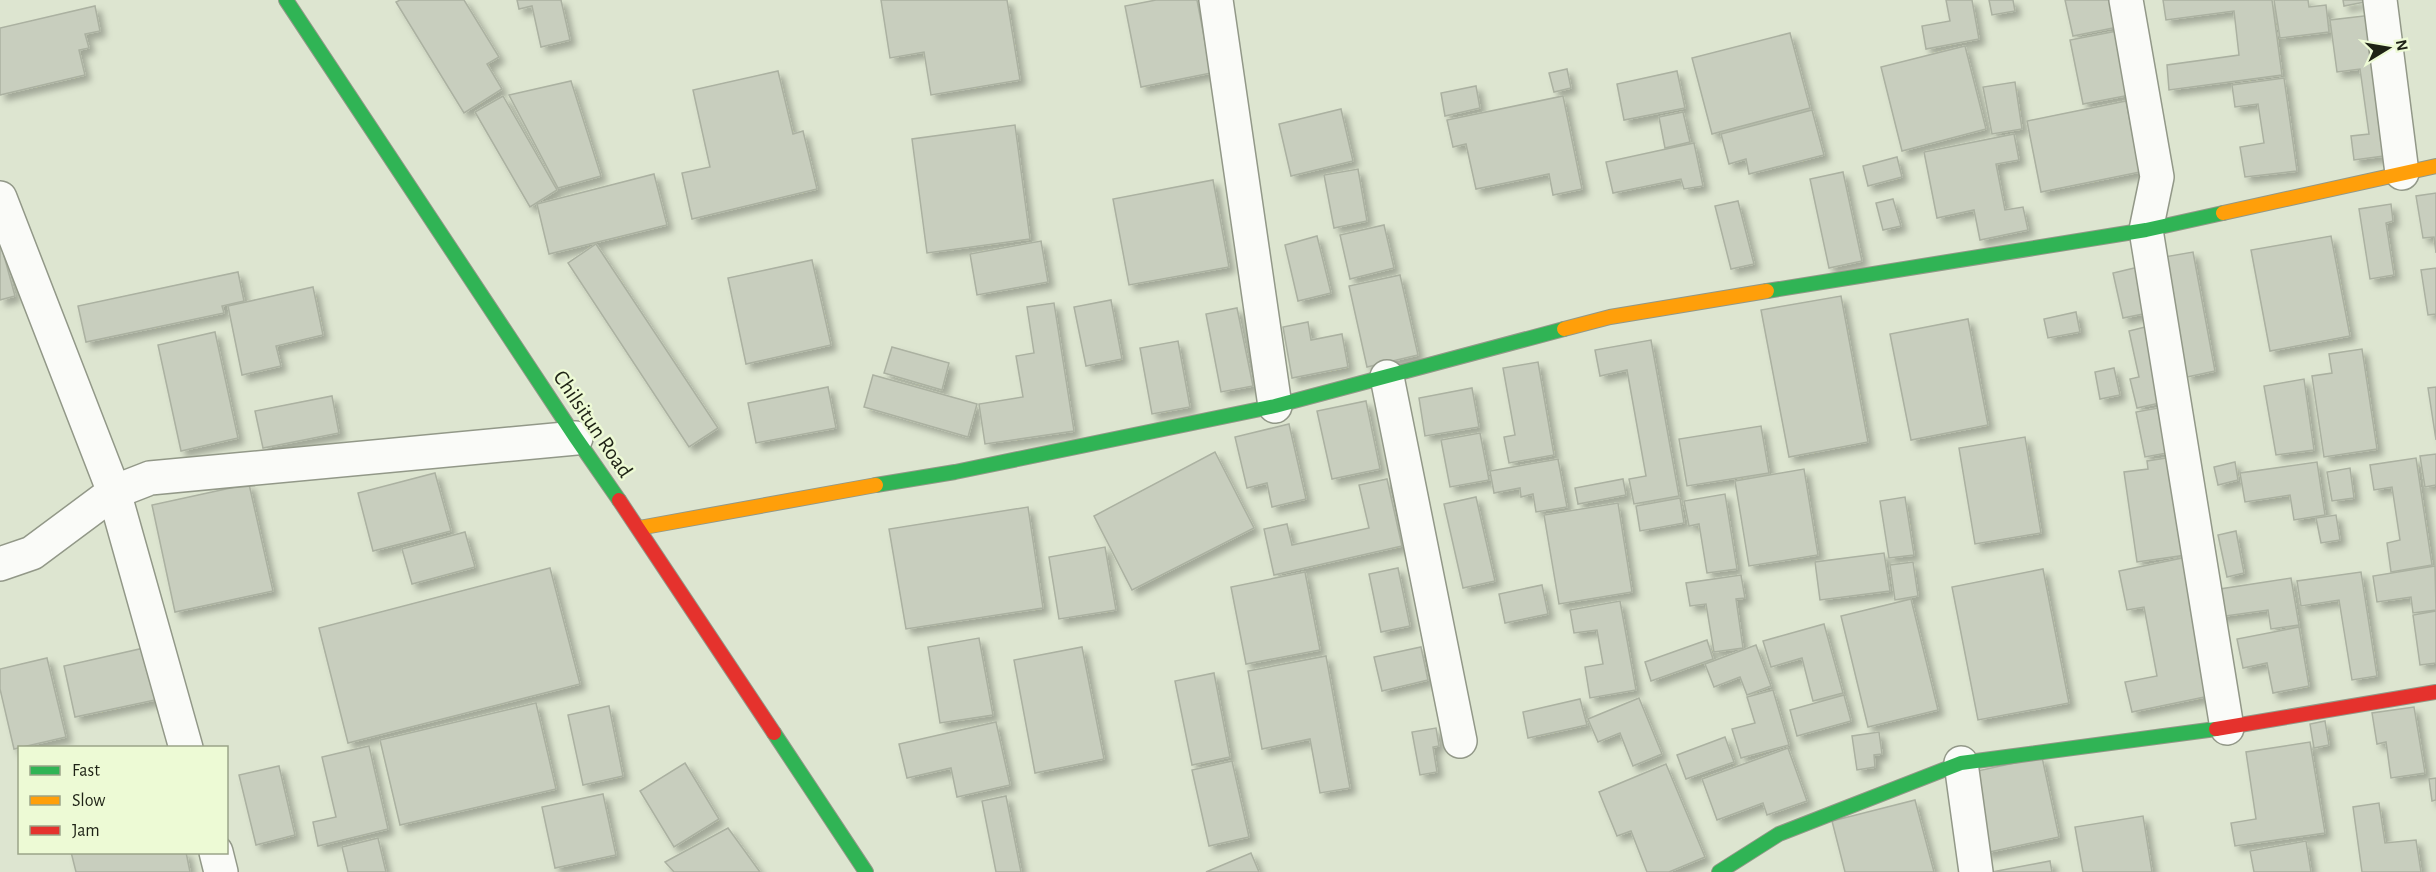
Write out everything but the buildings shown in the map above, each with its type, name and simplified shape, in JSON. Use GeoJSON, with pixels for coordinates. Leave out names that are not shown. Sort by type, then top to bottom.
{"type":"FeatureCollection","features":[{"type":"Feature","properties":{"kind":"street","name":"Chilsitun Road"},"geometry":{"type":"LineString","coordinates":[[286,0],[866,872]]}},
{"type":"Feature","properties":{"kind":"street"},"geometry":{"type":"LineString","coordinates":[[1216,0],[1275,406]]}},
{"type":"Feature","properties":{"kind":"street"},"geometry":{"type":"LineString","coordinates":[[2126,0],[2157,177],[2146,230],[2227,728]]}},
{"type":"Feature","properties":{"kind":"street"},"geometry":{"type":"LineString","coordinates":[[2380,0],[2402,172]]}},
{"type":"Feature","properties":{"kind":"street"},"geometry":{"type":"LineString","coordinates":[[639,528],[955,472],[1275,406],[1610,317],[2146,230],[2436,166]]}},
{"type":"Feature","properties":{"kind":"street"},"geometry":{"type":"LineString","coordinates":[[0,198],[114,492],[186,746]]}},
{"type":"Feature","properties":{"kind":"street"},"geometry":{"type":"LineString","coordinates":[[1387,377],[1460,741]]}},
{"type":"Feature","properties":{"kind":"street"},"geometry":{"type":"LineString","coordinates":[[0,564],[32,554],[114,492],[150,478],[576,438]]}},
{"type":"Feature","properties":{"kind":"street"},"geometry":{"type":"LineString","coordinates":[[1719,872],[1779,834],[1961,763],[2227,728],[2436,692]]}},
{"type":"Feature","properties":{"kind":"street"},"geometry":{"type":"LineString","coordinates":[[1961,763],[1976,872]]}},
{"type":"Feature","properties":{"kind":"street"},"geometry":{"type":"LineString","coordinates":[[216,854],[221,872]]}},
{"type":"Feature","properties":{"kind":"traffic: fast"},"geometry":{"type":"LineString","coordinates":[[286,0],[619,500]]}},
{"type":"Feature","properties":{"kind":"traffic: fast"},"geometry":{"type":"LineString","coordinates":[[1767,291],[2146,230],[2223,213]]}},
{"type":"Feature","properties":{"kind":"traffic: fast"},"geometry":{"type":"LineString","coordinates":[[876,485],[955,472],[1275,406],[1564,329]]}},
{"type":"Feature","properties":{"kind":"traffic: fast"},"geometry":{"type":"LineString","coordinates":[[1719,872],[1779,834],[1961,763],[2216,729]]}},
{"type":"Feature","properties":{"kind":"traffic: fast"},"geometry":{"type":"LineString","coordinates":[[774,733],[866,872]]}},
{"type":"Feature","properties":{"kind":"traffic: slow"},"geometry":{"type":"LineString","coordinates":[[2223,213],[2436,166]]}},
{"type":"Feature","properties":{"kind":"traffic: slow"},"geometry":{"type":"LineString","coordinates":[[1564,329],[1610,317],[1767,291]]}},
{"type":"Feature","properties":{"kind":"traffic: slow"},"geometry":{"type":"LineString","coordinates":[[639,528],[876,485]]}},
{"type":"Feature","properties":{"kind":"traffic: jam"},"geometry":{"type":"LineString","coordinates":[[619,500],[774,733]]}},
{"type":"Feature","properties":{"kind":"traffic: jam"},"geometry":{"type":"LineString","coordinates":[[2216,729],[2436,692]]}}]}
